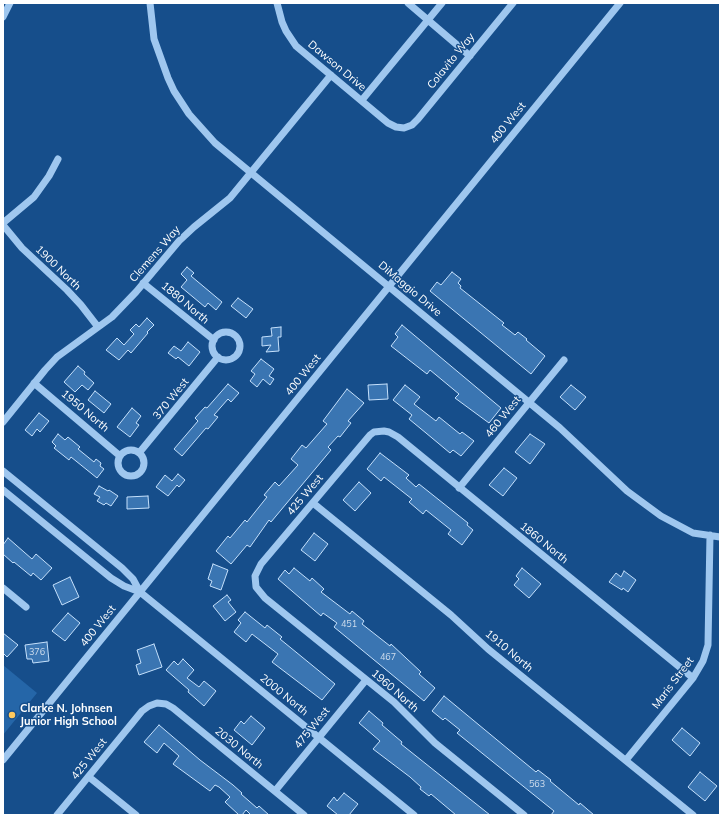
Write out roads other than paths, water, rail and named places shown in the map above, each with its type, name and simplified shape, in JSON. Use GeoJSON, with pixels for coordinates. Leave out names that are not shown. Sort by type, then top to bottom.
{"type":"FeatureCollection","features":[{"type":"Feature","properties":{"kind":"street"},"geometry":{"type":"LineString","coordinates":[[3,17],[10,3]]}},
{"type":"Feature","properties":{"kind":"street","name":"DiMaggio Drive"},"geometry":{"type":"LineString","coordinates":[[150,3],[152,27],[162,65],[174,91],[189,114],[206,134],[251,173],[560,428],[627,491],[661,516],[693,533],[720,537]]}},
{"type":"Feature","properties":{"kind":"street","name":"Dawson Drive"},"geometry":{"type":"LineString","coordinates":[[277,3],[282,22],[291,38],[303,52],[388,123],[396,127],[404,128]]}},
{"type":"Feature","properties":{"kind":"street"},"geometry":{"type":"LineString","coordinates":[[408,3],[470,56]]}},
{"type":"Feature","properties":{"kind":"street"},"geometry":{"type":"LineString","coordinates":[[362,100],[442,3]]}},
{"type":"Feature","properties":{"kind":"street","name":"Colavito Way"},"geometry":{"type":"LineString","coordinates":[[404,128],[412,125],[418,119],[513,3]]}},
{"type":"Feature","properties":{"kind":"street","name":"400 West"},"geometry":{"type":"LineString","coordinates":[[3,760],[620,3]]}},
{"type":"Feature","properties":{"kind":"street","name":"Clemens Way"},"geometry":{"type":"LineString","coordinates":[[3,422],[57,357],[112,316],[144,283],[174,246],[194,227],[230,198],[331,76]]}},
{"type":"Feature","properties":{"kind":"street"},"geometry":{"type":"LineString","coordinates":[[3,224],[34,197],[49,176],[58,159]]}},
{"type":"Feature","properties":{"kind":"street","name":"1900 North"},"geometry":{"type":"LineString","coordinates":[[3,224],[27,253],[81,305],[98,327]]}},
{"type":"Feature","properties":{"kind":"street","name":"1880 North"},"geometry":{"type":"LineString","coordinates":[[144,283],[214,340]]}},
{"type":"Feature","properties":{"kind":"street"},"geometry":{"type":"LineString","coordinates":[[230,332],[236,336],[240,343],[238,354],[232,359],[225,360],[218,357],[213,351],[212,344],[219,334],[230,332]]}},
{"type":"Feature","properties":{"kind":"street","name":"370 West"},"geometry":{"type":"LineString","coordinates":[[139,453],[218,357]]}},
{"type":"Feature","properties":{"kind":"street","name":"460 West"},"geometry":{"type":"LineString","coordinates":[[459,488],[564,360]]}},
{"type":"Feature","properties":{"kind":"street","name":"1950 North"},"geometry":{"type":"LineString","coordinates":[[34,383],[120,456]]}},
{"type":"Feature","properties":{"kind":"street","name":"1860 North"},"geometry":{"type":"LineString","coordinates":[[380,431],[389,432],[398,437],[693,678]]}},
{"type":"Feature","properties":{"kind":"street","name":"425 West"},"geometry":{"type":"LineString","coordinates":[[255,580],[257,571],[261,564],[365,439],[374,432],[380,431]]}},
{"type":"Feature","properties":{"kind":"street"},"geometry":{"type":"LineString","coordinates":[[129,450],[139,453],[143,458],[144,465],[141,472],[132,476],[125,474],[120,469],[118,463],[120,456],[129,450]]}},
{"type":"Feature","properties":{"kind":"street","name":"2000 North"},"geometry":{"type":"LineString","coordinates":[[3,471],[122,568],[133,579],[140,592]]}},
{"type":"Feature","properties":{"kind":"street","name":"2000 North"},"geometry":{"type":"LineString","coordinates":[[3,490],[111,578],[124,586],[140,592],[414,815]]}},
{"type":"Feature","properties":{"kind":"street","name":"1910 North"},"geometry":{"type":"LineString","coordinates":[[313,502],[451,615],[488,649],[693,815]]}},
{"type":"Feature","properties":{"kind":"street","name":"Maris Street"},"geometry":{"type":"LineString","coordinates":[[626,760],[693,678],[703,661],[708,645],[710,536]]}},
{"type":"Feature","properties":{"kind":"street","name":"1960 North"},"geometry":{"type":"LineString","coordinates":[[255,580],[256,587],[261,594],[394,702],[435,743],[524,815]]}},
{"type":"Feature","properties":{"kind":"street"},"geometry":{"type":"LineString","coordinates":[[3,588],[26,607]]}},
{"type":"Feature","properties":{"kind":"street","name":"475 West"},"geometry":{"type":"LineString","coordinates":[[274,791],[366,680]]}},
{"type":"Feature","properties":{"kind":"street","name":"425 West"},"geometry":{"type":"LineString","coordinates":[[58,815],[142,711],[157,703]]}},
{"type":"Feature","properties":{"kind":"street","name":"2030 North"},"geometry":{"type":"LineString","coordinates":[[157,703],[166,704],[173,708],[304,815]]}},
{"type":"Feature","properties":{"kind":"street"},"geometry":{"type":"LineString","coordinates":[[89,777],[136,815]]}},
{"type":"Feature","properties":{"kind":"place","name":"Clarke N. Johnsen Junior High School"},"geometry":{"type":"Point","coordinates":[12,715]}}]}
